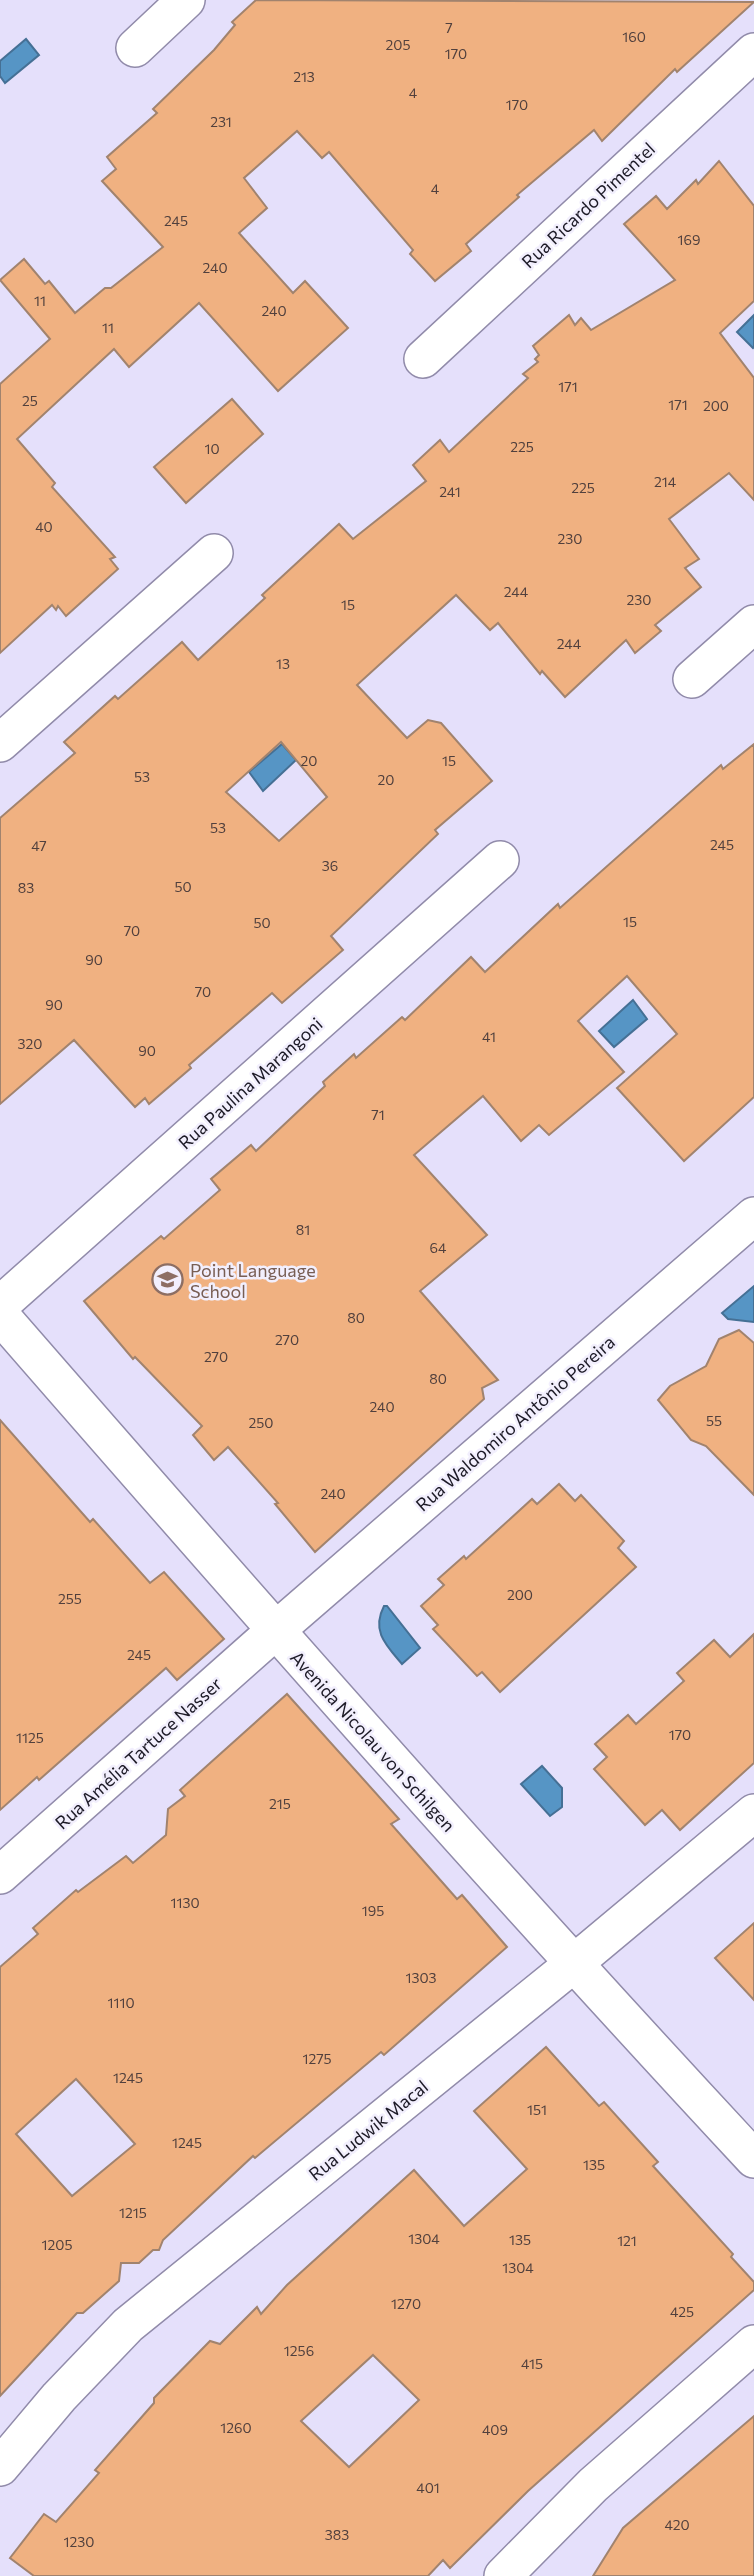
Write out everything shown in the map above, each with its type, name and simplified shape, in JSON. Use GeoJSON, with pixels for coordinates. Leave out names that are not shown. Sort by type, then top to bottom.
{"type":"FeatureCollection","features":[{"type":"Feature","properties":{"kind":"street"},"geometry":{"type":"LineString","coordinates":[[135,48],[186,0]]}},
{"type":"Feature","properties":{"kind":"street","name":"Rua Ricardo Pimentel"},"geometry":{"type":"LineString","coordinates":[[423,359],[754,52]]}},
{"type":"Feature","properties":{"kind":"street"},"geometry":{"type":"LineString","coordinates":[[0,743],[214,553]]}},
{"type":"Feature","properties":{"kind":"street"},"geometry":{"type":"LineString","coordinates":[[692,679],[754,624]]}},
{"type":"Feature","properties":{"kind":"street","name":"Rua Paulina Marangoni"},"geometry":{"type":"LineString","coordinates":[[0,1306],[500,860]]}},
{"type":"Feature","properties":{"kind":"street","name":"Rua Waldomiro Antônio Pereira"},"geometry":{"type":"LineString","coordinates":[[275,1631],[754,1216]]}},
{"type":"Feature","properties":{"kind":"street","name":"Avenida Nicolau von Schilgen"},"geometry":{"type":"LineString","coordinates":[[0,1315],[275,1631],[572,1965],[754,2160]]}},
{"type":"Feature","properties":{"kind":"street","name":"Rua Amélia Tartuce Nasser"},"geometry":{"type":"LineString","coordinates":[[0,1875],[275,1631]]}},
{"type":"Feature","properties":{"kind":"street","name":"Rua Ludwik Macal"},"geometry":{"type":"LineString","coordinates":[[0,2467],[59,2397],[128,2325],[572,1965],[754,1813]]}},
{"type":"Feature","properties":{"kind":"street"},"geometry":{"type":"LineString","coordinates":[[503,2576],[593,2484],[754,2344]]}},
{"type":"Feature","properties":{"kind":"water"},"geometry":{"type":"Polygon","coordinates":[[[26,39],[39,55],[5,83],[0,76],[0,61],[26,39]]]}},
{"type":"Feature","properties":{"kind":"water"},"geometry":{"type":"Polygon","coordinates":[[[754,315],[754,347],[753,348],[737,332],[754,315]]]}},
{"type":"Feature","properties":{"kind":"water"},"geometry":{"type":"Polygon","coordinates":[[[282,744],[296,760],[263,791],[249,772],[282,744]]]}},
{"type":"Feature","properties":{"kind":"water"},"geometry":{"type":"Polygon","coordinates":[[[633,1000],[647,1019],[614,1047],[599,1031],[633,1000]]]}},
{"type":"Feature","properties":{"kind":"water"},"geometry":{"type":"Polygon","coordinates":[[[754,1286],[754,1322],[728,1319],[722,1313],[754,1286]]]}},
{"type":"Feature","properties":{"kind":"water"},"geometry":{"type":"Polygon","coordinates":[[[384,1606],[387,1606],[420,1648],[402,1664],[382,1637],[379,1623],[384,1606]]]}},
{"type":"Feature","properties":{"kind":"water"},"geometry":{"type":"Polygon","coordinates":[[[542,1766],[562,1788],[562,1807],[550,1816],[521,1784],[542,1766]]]}},
{"type":"Feature","properties":{"kind":"building"},"geometry":{"type":"Polygon","coordinates":[[[256,0],[754,2],[677,72],[675,69],[602,141],[594,130],[517,195],[519,197],[466,244],[471,251],[435,281],[410,254],[413,250],[329,152],[322,158],[297,131],[244,178],[267,208],[239,233],[293,293],[305,281],[348,328],[278,391],[199,303],[129,367],[114,349],[17,439],[55,483],[52,487],[115,557],[110,559],[118,569],[66,616],[58,606],[56,610],[52,605],[0,653],[0,384],[50,339],[0,280],[24,259],[45,284],[49,281],[75,313],[163,247],[102,181],[116,169],[107,157],[157,113],[153,109],[214,50],[235,25],[232,22],[256,0]]]}},
{"type":"Feature","properties":{"kind":"building"},"geometry":{"type":"Polygon","coordinates":[[[719,161],[754,206],[754,301],[720,333],[754,378],[754,500],[729,473],[669,519],[699,559],[685,568],[701,587],[655,625],[661,631],[635,653],[626,640],[565,697],[542,671],[540,674],[498,623],[490,630],[456,595],[357,685],[407,738],[428,720],[441,723],[492,781],[435,830],[438,834],[331,936],[343,950],[282,1003],[272,993],[189,1065],[191,1068],[149,1104],[145,1098],[135,1107],[74,1040],[0,1104],[0,818],[75,753],[64,742],[115,696],[118,699],[182,642],[198,660],[265,598],[262,595],[339,524],[353,539],[426,481],[413,465],[440,440],[449,452],[528,378],[523,374],[538,362],[535,359],[539,355],[533,346],[569,315],[575,325],[581,318],[591,330],[675,280],[624,224],[656,196],[667,209],[696,180],[698,184],[719,161]],[[281,742],[226,792],[279,841],[327,797],[281,742]]]}},
{"type":"Feature","properties":{"kind":"building"},"geometry":{"type":"Polygon","coordinates":[[[232,399],[263,434],[186,503],[154,467],[232,399]]]}},
{"type":"Feature","properties":{"kind":"building"},"geometry":{"type":"Polygon","coordinates":[[[754,744],[754,1097],[684,1161],[617,1088],[677,1034],[627,976],[578,1021],[624,1072],[549,1135],[539,1125],[521,1141],[483,1096],[414,1155],[487,1235],[420,1291],[498,1380],[482,1388],[484,1399],[315,1552],[275,1504],[278,1503],[228,1447],[214,1460],[193,1435],[202,1426],[135,1357],[133,1359],[84,1301],[161,1236],[164,1239],[220,1190],[211,1179],[251,1145],[256,1151],[325,1086],[323,1082],[354,1054],[356,1058],[402,1017],[405,1020],[471,957],[485,972],[558,904],[560,908],[721,765],[723,769],[754,744]]]}},
{"type":"Feature","properties":{"kind":"building"},"geometry":{"type":"Polygon","coordinates":[[[739,1330],[754,1343],[754,1495],[706,1446],[691,1440],[658,1400],[670,1386],[706,1366],[719,1339],[739,1330]]]}},
{"type":"Feature","properties":{"kind":"building"},"geometry":{"type":"Polygon","coordinates":[[[0,1420],[90,1522],[93,1519],[150,1583],[164,1572],[224,1639],[177,1680],[166,1668],[39,1780],[37,1777],[0,1810],[0,1420]]]}},
{"type":"Feature","properties":{"kind":"building"},"geometry":{"type":"Polygon","coordinates":[[[559,1484],[575,1501],[581,1495],[624,1541],[618,1548],[636,1567],[500,1692],[482,1672],[477,1676],[433,1629],[438,1625],[421,1606],[444,1585],[438,1579],[464,1556],[466,1559],[532,1499],[537,1504],[559,1484]]]}},
{"type":"Feature","properties":{"kind":"building"},"geometry":{"type":"Polygon","coordinates":[[[754,1634],[754,1763],[680,1830],[662,1810],[645,1825],[594,1769],[607,1757],[595,1744],[628,1715],[636,1724],[684,1681],[677,1673],[714,1640],[730,1657],[754,1634]]]}},
{"type":"Feature","properties":{"kind":"building"},"geometry":{"type":"Polygon","coordinates":[[[287,1694],[399,1819],[391,1824],[457,1899],[462,1895],[507,1947],[384,2055],[381,2052],[255,2158],[253,2156],[163,2240],[159,2250],[153,2250],[139,2263],[121,2263],[119,2281],[83,2313],[77,2313],[0,2396],[0,1967],[38,1934],[33,1928],[76,1890],[78,1892],[126,1856],[133,1863],[166,1835],[168,1809],[185,1796],[180,1790],[287,1694]],[[76,2079],[16,2134],[72,2196],[135,2144],[76,2079]]]}},
{"type":"Feature","properties":{"kind":"building"},"geometry":{"type":"Polygon","coordinates":[[[754,1923],[754,2000],[715,1958],[754,1923]]]}},
{"type":"Feature","properties":{"kind":"building"},"geometry":{"type":"Polygon","coordinates":[[[546,2047],[599,2106],[604,2102],[658,2162],[653,2166],[733,2254],[731,2257],[754,2282],[754,2290],[528,2491],[450,2568],[443,2560],[428,2576],[34,2576],[10,2558],[44,2514],[56,2522],[99,2473],[95,2470],[154,2403],[154,2398],[210,2341],[220,2344],[257,2307],[261,2314],[287,2285],[414,2170],[464,2226],[527,2169],[474,2111],[546,2047]],[[373,2355],[301,2421],[349,2467],[419,2400],[373,2355]]]}},
{"type":"Feature","properties":{"kind":"building"},"geometry":{"type":"Polygon","coordinates":[[[754,2416],[754,2576],[593,2576],[623,2528],[754,2416]]]}},
{"type":"Feature","properties":{"kind":"place","name":"Point Language School"},"geometry":{"type":"Point","coordinates":[167,1280]}}]}
